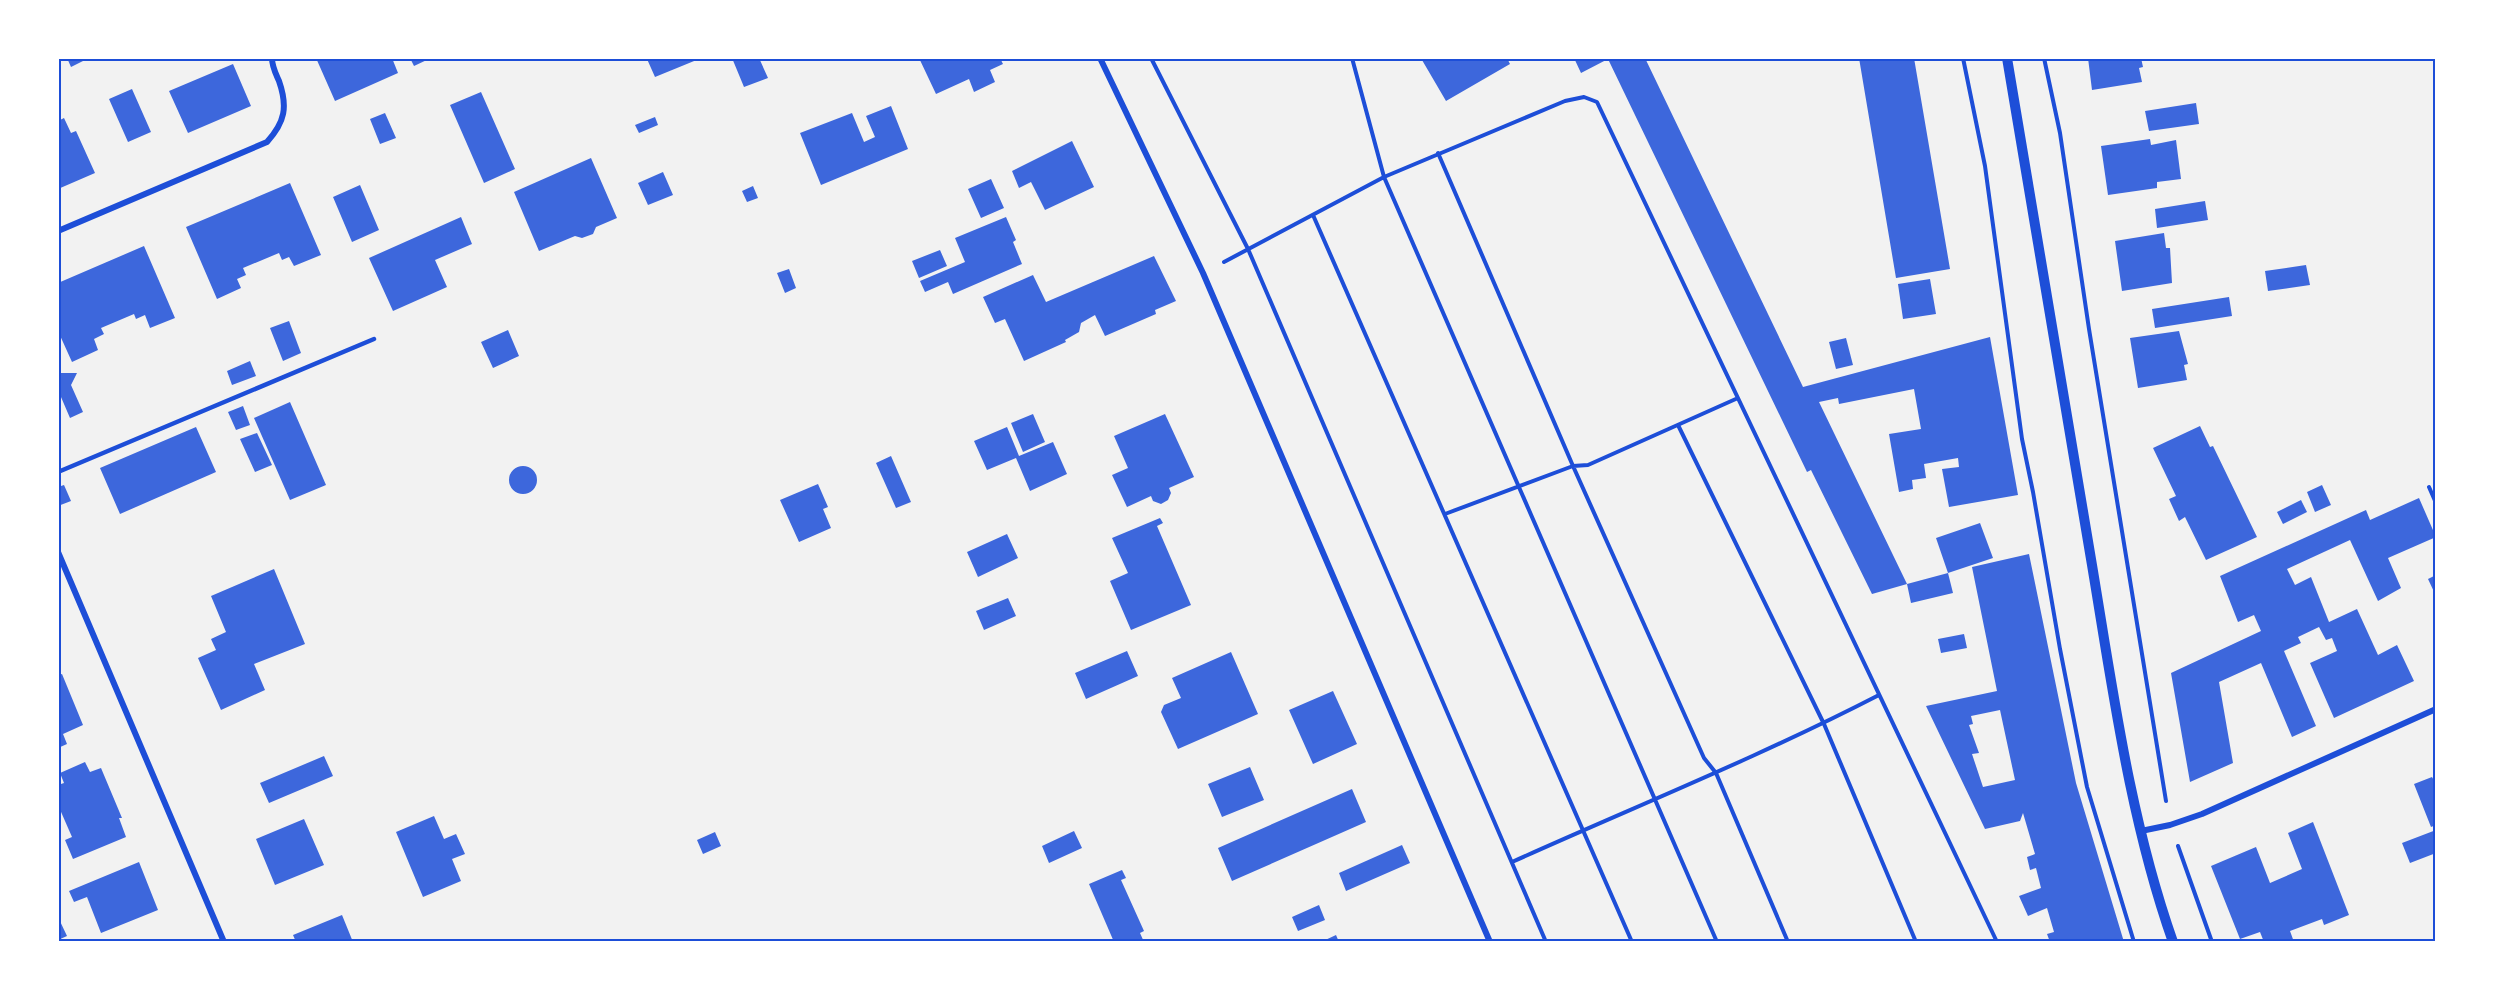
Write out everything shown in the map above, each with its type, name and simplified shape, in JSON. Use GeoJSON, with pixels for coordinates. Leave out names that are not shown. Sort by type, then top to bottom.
{"type":"FeatureCollection","features":[{"type":"Feature","properties":{"kind":"street"},"geometry":{"type":"LineString","coordinates":[[58,231],[267,142],[279,129],[285,110],[283,93],[272,58]]}},
{"type":"Feature","properties":{"kind":"street"},"geometry":{"type":"LineString","coordinates":[[1100,58],[1203,273],[1490,942]]}},
{"type":"Feature","properties":{"kind":"street"},"geometry":{"type":"LineString","coordinates":[[2007,58],[2128,776],[2158,896],[2173,942]]}},
{"type":"Feature","properties":{"kind":"street"},"geometry":{"type":"LineString","coordinates":[[58,552],[224,942]]}},
{"type":"Feature","properties":{"kind":"street"},"geometry":{"type":"LineString","coordinates":[[2141,831],[2170,825],[2202,814],[2436,709]]}},
{"type":"Feature","properties":{"kind":"lane"},"geometry":{"type":"LineString","coordinates":[[58,472],[374,339]]}},
{"type":"Feature","properties":{"kind":"path"},"geometry":{"type":"LineString","coordinates":[[1151,58],[1248,249],[1546,942]]}},
{"type":"Feature","properties":{"kind":"path"},"geometry":{"type":"LineString","coordinates":[[1352,58],[1384,177],[1717,942]]}},
{"type":"Feature","properties":{"kind":"path"},"geometry":{"type":"LineString","coordinates":[[1963,58],[1985,166],[2022,439],[2060,649],[2087,787],[2134,942]]}},
{"type":"Feature","properties":{"kind":"path"},"geometry":{"type":"LineString","coordinates":[[2044,58],[2060,133],[2089,329],[2170,825],[2212,942]]}},
{"type":"Feature","properties":{"kind":"path"},"geometry":{"type":"LineString","coordinates":[[1203,273],[1384,177],[1438,153],[1565,101],[1584,97],[1597,102],[1997,942]]}},
{"type":"Feature","properties":{"kind":"path"},"geometry":{"type":"LineString","coordinates":[[1438,153],[1573,466],[1704,758],[1716,773],[1788,942]]}},
{"type":"Feature","properties":{"kind":"path"},"geometry":{"type":"LineString","coordinates":[[1313,215],[1632,942]]}},
{"type":"Feature","properties":{"kind":"path"},"geometry":{"type":"LineString","coordinates":[[1445,514],[1517,485],[1573,466],[1588,465],[1738,398]]}},
{"type":"Feature","properties":{"kind":"path"},"geometry":{"type":"LineString","coordinates":[[1678,425],[1824,724],[1916,942]]}},
{"type":"Feature","properties":{"kind":"path"},"geometry":{"type":"LineString","coordinates":[[2429,487],[2436,503]]}},
{"type":"Feature","properties":{"kind":"path"},"geometry":{"type":"LineString","coordinates":[[1512,862],[1824,724],[1879,695]]}},
{"type":"Feature","properties":{"kind":"building"},"geometry":{"type":"Polygon","coordinates":[[[67,58],[89,58],[71,67],[67,58]]]}},
{"type":"Feature","properties":{"kind":"building"},"geometry":{"type":"Polygon","coordinates":[[[316,58],[392,58],[398,73],[335,101],[316,58]]]}},
{"type":"Feature","properties":{"kind":"building"},"geometry":{"type":"Polygon","coordinates":[[[410,58],[431,58],[414,66],[410,58]]]}},
{"type":"Feature","properties":{"kind":"building"},"geometry":{"type":"Polygon","coordinates":[[[732,58],[759,58],[768,78],[744,87],[732,58]]]}},
{"type":"Feature","properties":{"kind":"building"},"geometry":{"type":"Polygon","coordinates":[[[919,58],[1000,58],[1003,64],[990,70],[995,82],[974,92],[969,79],[936,94],[919,58]]]}},
{"type":"Feature","properties":{"kind":"building"},"geometry":{"type":"Polygon","coordinates":[[[1424,58],[1507,58],[1510,64],[1446,101],[1422,60],[1424,58]]]}},
{"type":"Feature","properties":{"kind":"building"},"geometry":{"type":"Polygon","coordinates":[[[1574,58],[1645,58],[1803,387],[1990,337],[2018,495],[1949,507],[1942,469],[1959,467],[1958,458],[1924,464],[1926,478],[1912,480],[1913,489],[1899,492],[1889,434],[1921,429],[1914,389],[1839,404],[1838,398],[1819,402],[1907,584],[1872,594],[1811,470],[1807,472],[1608,59],[1581,73],[1574,58]]]}},
{"type":"Feature","properties":{"kind":"building"},"geometry":{"type":"Polygon","coordinates":[[[1859,58],[1914,58],[1950,269],[1896,278],[1859,58]]]}},
{"type":"Feature","properties":{"kind":"building"},"geometry":{"type":"Polygon","coordinates":[[[2088,58],[2141,58],[2143,67],[2139,68],[2142,82],[2092,90],[2088,58]]]}},
{"type":"Feature","properties":{"kind":"building"},"geometry":{"type":"Polygon","coordinates":[[[647,59],[699,59],[655,77],[647,59]]]}},
{"type":"Feature","properties":{"kind":"building"},"geometry":{"type":"Polygon","coordinates":[[[233,64],[251,106],[188,133],[169,91],[233,64]]]}},
{"type":"Feature","properties":{"kind":"building"},"geometry":{"type":"Polygon","coordinates":[[[132,89],[151,132],[128,142],[109,99],[132,89]]]}},
{"type":"Feature","properties":{"kind":"building"},"geometry":{"type":"Polygon","coordinates":[[[481,92],[515,169],[484,183],[450,105],[481,92]]]}},
{"type":"Feature","properties":{"kind":"building"},"geometry":{"type":"Polygon","coordinates":[[[2196,103],[2199,124],[2149,131],[2145,111],[2196,103]]]}},
{"type":"Feature","properties":{"kind":"building"},"geometry":{"type":"Polygon","coordinates":[[[891,106],[908,149],[821,185],[800,133],[852,113],[864,142],[875,137],[866,116],[891,106]]]}},
{"type":"Feature","properties":{"kind":"building"},"geometry":{"type":"Polygon","coordinates":[[[385,113],[396,138],[380,144],[370,119],[385,113]]]}},
{"type":"Feature","properties":{"kind":"building"},"geometry":{"type":"Polygon","coordinates":[[[655,117],[658,125],[639,133],[635,125],[655,117]]]}},
{"type":"Feature","properties":{"kind":"building"},"geometry":{"type":"Polygon","coordinates":[[[64,118],[71,133],[76,131],[95,173],[58,189],[58,121],[64,118]]]}},
{"type":"Feature","properties":{"kind":"building"},"geometry":{"type":"Polygon","coordinates":[[[2150,139],[2151,145],[2176,140],[2181,179],[2157,182],[2157,188],[2108,195],[2101,146],[2150,139]]]}},
{"type":"Feature","properties":{"kind":"building"},"geometry":{"type":"Polygon","coordinates":[[[1072,141],[1094,187],[1045,210],[1031,182],[1019,188],[1012,171],[1072,141]]]}},
{"type":"Feature","properties":{"kind":"building"},"geometry":{"type":"Polygon","coordinates":[[[591,158],[617,218],[596,227],[593,234],[582,238],[575,236],[539,251],[514,192],[591,158]]]}},
{"type":"Feature","properties":{"kind":"building"},"geometry":{"type":"Polygon","coordinates":[[[663,172],[673,195],[648,205],[638,183],[663,172]]]}},
{"type":"Feature","properties":{"kind":"building"},"geometry":{"type":"Polygon","coordinates":[[[991,179],[1004,208],[981,218],[968,189],[991,179]]]}},
{"type":"Feature","properties":{"kind":"building"},"geometry":{"type":"Polygon","coordinates":[[[290,183],[321,255],[294,266],[289,257],[282,260],[279,253],[243,268],[246,275],[237,279],[241,288],[217,299],[186,227],[290,183]]]}},
{"type":"Feature","properties":{"kind":"building"},"geometry":{"type":"Polygon","coordinates":[[[360,185],[379,230],[352,242],[333,197],[360,185]]]}},
{"type":"Feature","properties":{"kind":"building"},"geometry":{"type":"Polygon","coordinates":[[[753,186],[758,198],[747,202],[742,191],[753,186]]]}},
{"type":"Feature","properties":{"kind":"building"},"geometry":{"type":"Polygon","coordinates":[[[2205,201],[2208,220],[2157,228],[2155,209],[2205,201]]]}},
{"type":"Feature","properties":{"kind":"building"},"geometry":{"type":"Polygon","coordinates":[[[461,217],[472,244],[435,260],[447,287],[393,311],[369,258],[461,217]]]}},
{"type":"Feature","properties":{"kind":"building"},"geometry":{"type":"Polygon","coordinates":[[[1006,217],[1016,240],[1013,242],[1022,264],[953,294],[948,282],[925,292],[920,281],[965,262],[955,238],[1006,217]]]}},
{"type":"Feature","properties":{"kind":"building"},"geometry":{"type":"Polygon","coordinates":[[[2164,233],[2166,248],[2170,248],[2172,283],[2122,291],[2115,241],[2164,233]]]}},
{"type":"Feature","properties":{"kind":"building"},"geometry":{"type":"Polygon","coordinates":[[[144,246],[175,318],[150,328],[145,315],[136,319],[134,314],[101,328],[104,334],[94,339],[98,350],[72,362],[58,331],[58,283],[144,246]]]}},
{"type":"Feature","properties":{"kind":"building"},"geometry":{"type":"Polygon","coordinates":[[[940,250],[947,266],[919,278],[912,261],[940,250]]]}},
{"type":"Feature","properties":{"kind":"building"},"geometry":{"type":"Polygon","coordinates":[[[1154,256],[1176,301],[1155,310],[1156,314],[1105,336],[1095,315],[1081,323],[1079,332],[1065,340],[1066,342],[1024,361],[1005,319],[995,323],[983,297],[1033,275],[1046,302],[1154,256]]]}},
{"type":"Feature","properties":{"kind":"building"},"geometry":{"type":"Polygon","coordinates":[[[2306,265],[2310,285],[2268,291],[2265,271],[2306,265]]]}},
{"type":"Feature","properties":{"kind":"building"},"geometry":{"type":"Polygon","coordinates":[[[789,269],[796,288],[785,293],[777,273],[789,269]]]}},
{"type":"Feature","properties":{"kind":"building"},"geometry":{"type":"Polygon","coordinates":[[[1930,279],[1936,314],[1903,319],[1898,284],[1930,279]]]}},
{"type":"Feature","properties":{"kind":"building"},"geometry":{"type":"Polygon","coordinates":[[[2229,297],[2232,316],[2155,328],[2152,309],[2229,297]]]}},
{"type":"Feature","properties":{"kind":"building"},"geometry":{"type":"Polygon","coordinates":[[[289,321],[301,353],[283,361],[270,328],[289,321]]]}},
{"type":"Feature","properties":{"kind":"building"},"geometry":{"type":"Polygon","coordinates":[[[508,330],[519,356],[493,368],[481,342],[508,330]]]}},
{"type":"Feature","properties":{"kind":"building"},"geometry":{"type":"Polygon","coordinates":[[[2179,331],[2188,364],[2184,365],[2187,380],[2138,388],[2130,338],[2179,331]]]}},
{"type":"Feature","properties":{"kind":"building"},"geometry":{"type":"Polygon","coordinates":[[[1846,338],[1853,365],[1836,369],[1829,342],[1846,338]]]}},
{"type":"Feature","properties":{"kind":"building"},"geometry":{"type":"Polygon","coordinates":[[[250,361],[256,376],[232,385],[227,371],[250,361]]]}},
{"type":"Feature","properties":{"kind":"building"},"geometry":{"type":"Polygon","coordinates":[[[58,373],[77,373],[71,385],[83,412],[70,418],[58,390],[58,373]]]}},
{"type":"Feature","properties":{"kind":"building"},"geometry":{"type":"Polygon","coordinates":[[[290,402],[326,485],[290,500],[254,418],[290,402]]]}},
{"type":"Feature","properties":{"kind":"building"},"geometry":{"type":"Polygon","coordinates":[[[243,406],[250,425],[236,430],[228,412],[243,406]]]}},
{"type":"Feature","properties":{"kind":"building"},"geometry":{"type":"Polygon","coordinates":[[[1033,414],[1045,442],[1023,452],[1011,423],[1033,414]]]}},
{"type":"Feature","properties":{"kind":"building"},"geometry":{"type":"Polygon","coordinates":[[[1165,414],[1194,477],[1169,488],[1171,493],[1168,500],[1161,504],[1153,501],[1151,496],[1127,507],[1112,475],[1128,468],[1114,436],[1165,414]]]}},
{"type":"Feature","properties":{"kind":"building"},"geometry":{"type":"Polygon","coordinates":[[[2200,426],[2210,447],[2213,446],[2257,537],[2206,560],[2185,517],[2179,521],[2169,499],[2176,496],[2153,448],[2200,426]]]}},
{"type":"Feature","properties":{"kind":"building"},"geometry":{"type":"Polygon","coordinates":[[[196,427],[216,472],[120,514],[100,468],[196,427]]]}},
{"type":"Feature","properties":{"kind":"building"},"geometry":{"type":"Polygon","coordinates":[[[1007,427],[1019,456],[1053,442],[1067,474],[1030,491],[1016,458],[987,470],[974,441],[1007,427]]]}},
{"type":"Feature","properties":{"kind":"building"},"geometry":{"type":"Polygon","coordinates":[[[257,433],[272,465],[255,472],[240,439],[257,433]]]}},
{"type":"Feature","properties":{"kind":"building"},"geometry":{"type":"Polygon","coordinates":[[[891,456],[911,502],[896,508],[876,463],[891,456]]]}},
{"type":"Feature","properties":{"kind":"building"},"geometry":{"type":"Polygon","coordinates":[[[523,466],[533,470],[537,480],[533,490],[523,494],[513,490],[509,480],[513,470],[523,466]]]}},
{"type":"Feature","properties":{"kind":"building"},"geometry":{"type":"Polygon","coordinates":[[[818,484],[828,507],[823,509],[831,528],[799,542],[780,500],[818,484]]]}},
{"type":"Feature","properties":{"kind":"building"},"geometry":{"type":"Polygon","coordinates":[[[64,485],[71,501],[58,506],[58,487],[64,485]]]}},
{"type":"Feature","properties":{"kind":"building"},"geometry":{"type":"Polygon","coordinates":[[[2322,485],[2331,505],[2315,512],[2307,492],[2322,485]]]}},
{"type":"Feature","properties":{"kind":"building"},"geometry":{"type":"Polygon","coordinates":[[[2419,498],[2436,537],[2388,558],[2401,588],[2378,601],[2350,540],[2287,569],[2295,585],[2311,577],[2329,622],[2357,609],[2378,655],[2397,645],[2414,681],[2334,718],[2310,663],[2337,651],[2332,638],[2326,640],[2319,627],[2298,637],[2301,643],[2284,651],[2316,726],[2292,737],[2261,663],[2219,682],[2233,763],[2190,782],[2171,673],[2261,631],[2254,615],[2238,622],[2220,576],[2366,510],[2370,520],[2419,498]]]}},
{"type":"Feature","properties":{"kind":"building"},"geometry":{"type":"Polygon","coordinates":[[[2301,500],[2307,512],[2283,524],[2277,512],[2301,500]]]}},
{"type":"Feature","properties":{"kind":"building"},"geometry":{"type":"Polygon","coordinates":[[[1160,518],[1163,523],[1157,526],[1191,605],[1131,630],[1110,581],[1128,573],[1112,538],[1160,518]]]}},
{"type":"Feature","properties":{"kind":"building"},"geometry":{"type":"Polygon","coordinates":[[[1980,523],[1993,558],[1948,573],[1936,538],[1980,523]]]}},
{"type":"Feature","properties":{"kind":"building"},"geometry":{"type":"Polygon","coordinates":[[[1007,534],[1018,558],[978,577],[967,552],[1007,534]]]}},
{"type":"Feature","properties":{"kind":"building"},"geometry":{"type":"Polygon","coordinates":[[[2029,554],[2076,783],[2124,942],[2050,942],[2047,934],[2054,932],[2047,908],[2028,916],[2019,896],[2041,888],[2036,868],[2030,870],[2027,857],[2035,854],[2023,813],[2020,821],[1985,829],[1926,706],[1997,691],[1972,567],[2029,554]],[[2000,710],[1971,716],[1973,724],[1969,725],[1979,753],[1972,754],[1983,787],[2015,780],[2000,710]]]}},
{"type":"Feature","properties":{"kind":"building"},"geometry":{"type":"Polygon","coordinates":[[[274,569],[305,644],[254,664],[265,690],[221,710],[198,658],[216,650],[211,639],[226,632],[211,596],[274,569]]]}},
{"type":"Feature","properties":{"kind":"building"},"geometry":{"type":"Polygon","coordinates":[[[1948,573],[1953,593],[1911,603],[1907,584],[1948,573]]]}},
{"type":"Feature","properties":{"kind":"building"},"geometry":{"type":"Polygon","coordinates":[[[2436,575],[2436,596],[2428,579],[2436,575]]]}},
{"type":"Feature","properties":{"kind":"building"},"geometry":{"type":"Polygon","coordinates":[[[1008,598],[1016,616],[984,630],[976,611],[1008,598]]]}},
{"type":"Feature","properties":{"kind":"building"},"geometry":{"type":"Polygon","coordinates":[[[1964,634],[1967,648],[1941,653],[1938,639],[1964,634]]]}},
{"type":"Feature","properties":{"kind":"building"},"geometry":{"type":"Polygon","coordinates":[[[1127,651],[1138,676],[1086,699],[1075,673],[1127,651]]]}},
{"type":"Feature","properties":{"kind":"building"},"geometry":{"type":"Polygon","coordinates":[[[1231,652],[1258,714],[1178,749],[1161,712],[1164,705],[1181,698],[1172,678],[1231,652]]]}},
{"type":"Feature","properties":{"kind":"building"},"geometry":{"type":"Polygon","coordinates":[[[62,674],[83,725],[63,734],[67,744],[58,748],[58,675],[62,674]]]}},
{"type":"Feature","properties":{"kind":"building"},"geometry":{"type":"Polygon","coordinates":[[[1333,691],[1357,744],[1313,764],[1289,710],[1333,691]]]}},
{"type":"Feature","properties":{"kind":"building"},"geometry":{"type":"Polygon","coordinates":[[[324,756],[333,776],[269,803],[260,783],[324,756]]]}},
{"type":"Feature","properties":{"kind":"building"},"geometry":{"type":"Polygon","coordinates":[[[85,762],[90,772],[101,768],[122,818],[119,818],[126,837],[73,859],[65,840],[72,837],[58,805],[58,785],[64,783],[60,773],[85,762]]]}},
{"type":"Feature","properties":{"kind":"building"},"geometry":{"type":"Polygon","coordinates":[[[1250,767],[1264,800],[1222,817],[1208,784],[1250,767]]]}},
{"type":"Feature","properties":{"kind":"building"},"geometry":{"type":"Polygon","coordinates":[[[2432,777],[2436,784],[2436,825],[2431,827],[2414,784],[2432,777]]]}},
{"type":"Feature","properties":{"kind":"building"},"geometry":{"type":"Polygon","coordinates":[[[1352,789],[1366,822],[1232,881],[1218,848],[1352,789]]]}},
{"type":"Feature","properties":{"kind":"building"},"geometry":{"type":"Polygon","coordinates":[[[434,816],[444,839],[456,834],[465,854],[452,859],[461,881],[423,897],[396,832],[434,816]]]}},
{"type":"Feature","properties":{"kind":"building"},"geometry":{"type":"Polygon","coordinates":[[[304,819],[324,865],[275,885],[256,839],[304,819]]]}},
{"type":"Feature","properties":{"kind":"building"},"geometry":{"type":"Polygon","coordinates":[[[2313,822],[2349,915],[2324,925],[2322,919],[2290,931],[2294,942],[2264,942],[2260,932],[2240,939],[2211,866],[2256,847],[2270,883],[2302,869],[2288,833],[2313,822]]]}},
{"type":"Feature","properties":{"kind":"building"},"geometry":{"type":"Polygon","coordinates":[[[2436,830],[2436,853],[2410,863],[2402,843],[2436,830]]]}},
{"type":"Feature","properties":{"kind":"building"},"geometry":{"type":"Polygon","coordinates":[[[1074,831],[1082,848],[1049,863],[1042,846],[1074,831]]]}},
{"type":"Feature","properties":{"kind":"building"},"geometry":{"type":"Polygon","coordinates":[[[715,832],[721,846],[703,854],[697,840],[715,832]]]}},
{"type":"Feature","properties":{"kind":"building"},"geometry":{"type":"Polygon","coordinates":[[[1402,845],[1410,863],[1346,891],[1339,873],[1402,845]]]}},
{"type":"Feature","properties":{"kind":"building"},"geometry":{"type":"Polygon","coordinates":[[[139,862],[158,910],[101,933],[87,897],[74,902],[69,891],[139,862]]]}},
{"type":"Feature","properties":{"kind":"building"},"geometry":{"type":"Polygon","coordinates":[[[1122,870],[1126,878],[1121,880],[1144,931],[1140,933],[1144,942],[1114,942],[1089,884],[1122,870]]]}},
{"type":"Feature","properties":{"kind":"building"},"geometry":{"type":"Polygon","coordinates":[[[1319,905],[1325,920],[1298,931],[1292,917],[1319,905]]]}},
{"type":"Feature","properties":{"kind":"building"},"geometry":{"type":"Polygon","coordinates":[[[342,915],[353,942],[296,942],[293,935],[342,915]]]}},
{"type":"Feature","properties":{"kind":"building"},"geometry":{"type":"Polygon","coordinates":[[[58,917],[67,936],[58,940],[58,917]]]}},
{"type":"Feature","properties":{"kind":"building"},"geometry":{"type":"Polygon","coordinates":[[[1336,935],[1339,942],[1321,942],[1336,935]]]}}]}
